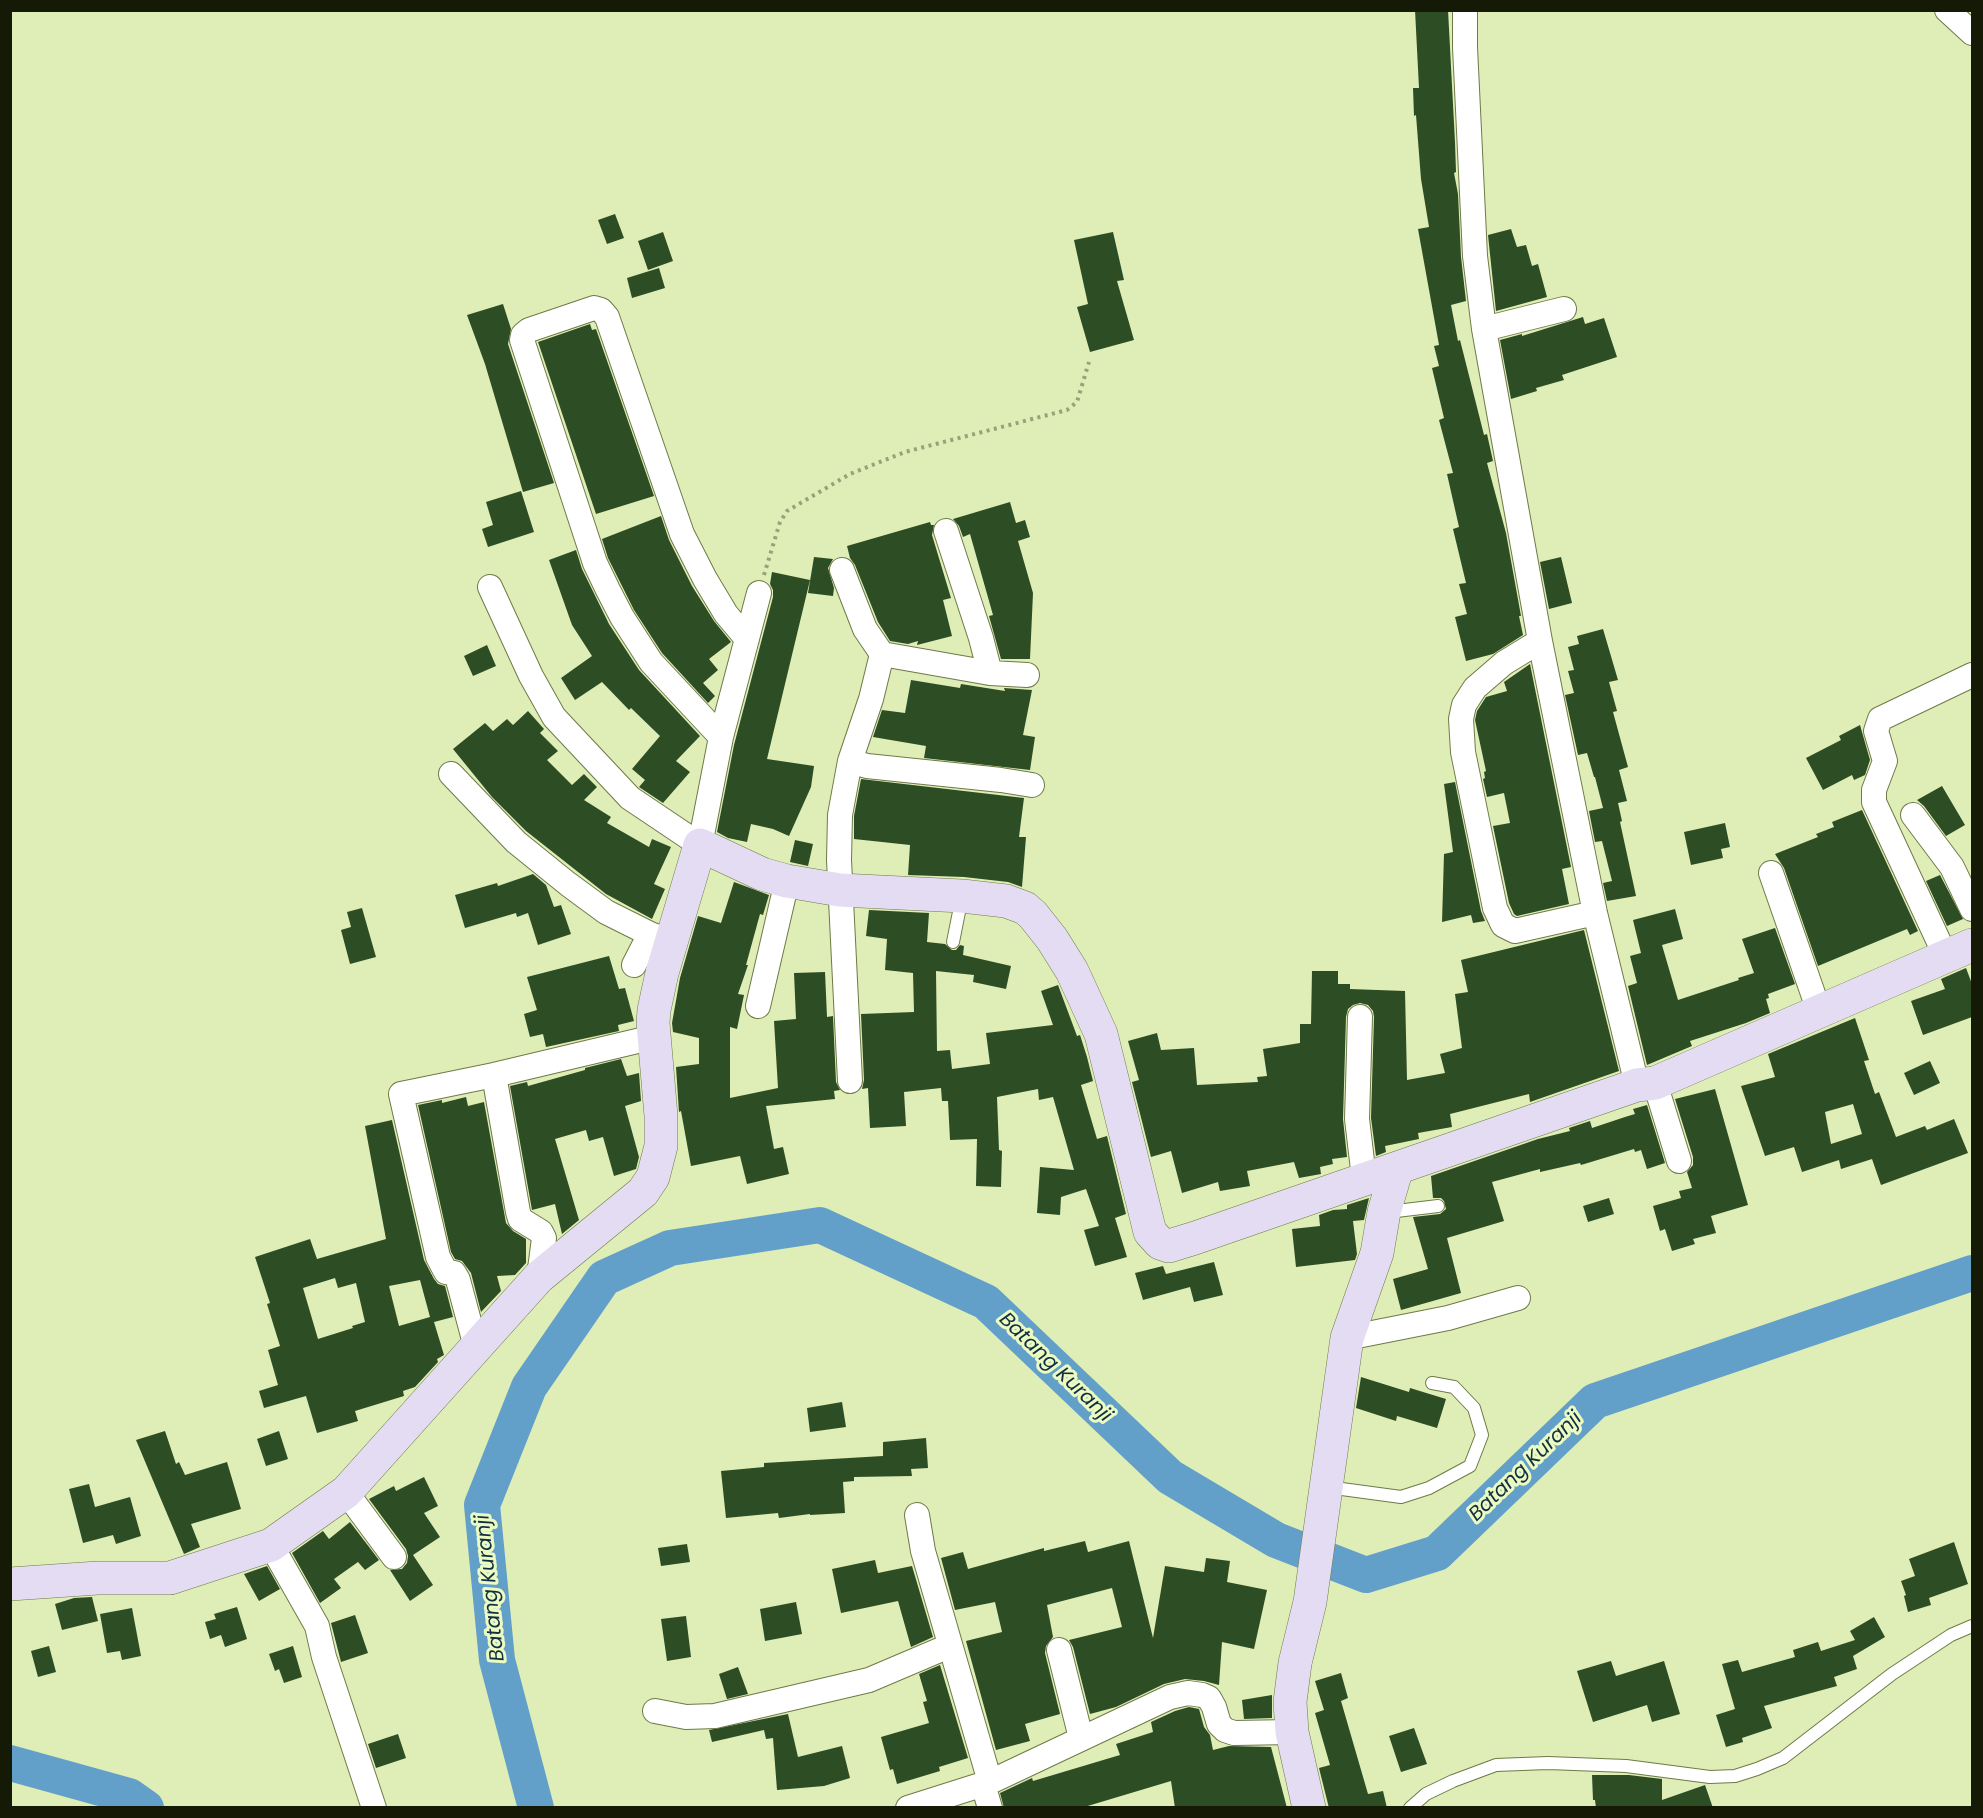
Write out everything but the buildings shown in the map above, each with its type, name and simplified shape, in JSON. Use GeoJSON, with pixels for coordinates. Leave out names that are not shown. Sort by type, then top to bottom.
{"type":"FeatureCollection","features":[{"type":"Feature","properties":{"kind":"street"},"geometry":{"type":"LineString","coordinates":[[1465,10],[1474,256],[1484,329],[1540,641],[1595,913],[1646,1084],[1679,1161]]}},
{"type":"Feature","properties":{"kind":"street"},"geometry":{"type":"LineString","coordinates":[[1947,10],[1972,33]]}},
{"type":"Feature","properties":{"kind":"street"},"geometry":{"type":"LineString","coordinates":[[721,736],[651,662],[622,617],[595,563],[522,340],[523,335],[529,330],[594,308],[602,310],[607,317],[682,534],[726,614],[747,639]]}},
{"type":"Feature","properties":{"kind":"street"},"geometry":{"type":"LineString","coordinates":[[1484,329],[1564,309]]}},
{"type":"Feature","properties":{"kind":"street"},"geometry":{"type":"LineString","coordinates":[[946,531],[990,673]]}},
{"type":"Feature","properties":{"kind":"street"},"geometry":{"type":"LineString","coordinates":[[842,570],[865,629],[882,654],[990,673],[1027,675]]}},
{"type":"Feature","properties":{"kind":"street"},"geometry":{"type":"LineString","coordinates":[[490,587],[531,676],[554,717],[630,798],[700,845],[762,874],[787,880],[840,890],[962,896],[1006,901],[1025,908],[1033,915],[1052,939],[1072,971],[1101,1034],[1150,1232],[1160,1243],[1169,1245],[1646,1084],[1959,951],[1874,802],[1874,790],[1886,761],[1876,725],[1880,719],[1972,675]]}},
{"type":"Feature","properties":{"kind":"street"},"geometry":{"type":"LineString","coordinates":[[634,965],[660,938],[700,845],[721,736],[759,593]]}},
{"type":"Feature","properties":{"kind":"street"},"geometry":{"type":"LineString","coordinates":[[1540,641],[1504,663],[1475,688],[1464,705],[1461,719],[1463,752],[1498,918],[1507,928],[1515,932],[1595,913]]}},
{"type":"Feature","properties":{"kind":"street"},"geometry":{"type":"LineString","coordinates":[[850,1081],[840,890],[840,815],[850,761],[871,699],[882,654]]}},
{"type":"Feature","properties":{"kind":"street"},"geometry":{"type":"LineString","coordinates":[[850,761],[867,766],[1032,785]]}},
{"type":"Feature","properties":{"kind":"street"},"geometry":{"type":"LineString","coordinates":[[451,774],[516,842],[606,912],[660,938]]}},
{"type":"Feature","properties":{"kind":"street"},"geometry":{"type":"LineString","coordinates":[[1914,815],[1952,867],[1972,909]]}},
{"type":"Feature","properties":{"kind":"street"},"geometry":{"type":"LineString","coordinates":[[1771,873],[1819,1011]]}},
{"type":"Feature","properties":{"kind":"street"},"geometry":{"type":"LineString","coordinates":[[758,1006],[787,880]]}},
{"type":"Feature","properties":{"kind":"street"},"geometry":{"type":"LineString","coordinates":[[10,1584],[98,1578],[170,1578],[271,1545],[346,1492],[539,1277],[634,1200],[652,1177],[661,1146],[654,1037],[654,1010],[662,973],[660,938]]}},
{"type":"Feature","properties":{"kind":"street"},"geometry":{"type":"LineString","coordinates":[[1360,1017],[1357,1119],[1364,1178]]}},
{"type":"Feature","properties":{"kind":"street"},"geometry":{"type":"LineString","coordinates":[[476,1347],[458,1280],[453,1273],[446,1272],[438,1257],[401,1094],[494,1075],[654,1037]]}},
{"type":"Feature","properties":{"kind":"street"},"geometry":{"type":"LineString","coordinates":[[494,1075],[520,1219],[541,1232],[544,1238],[539,1277]]}},
{"type":"Feature","properties":{"kind":"street"},"geometry":{"type":"LineString","coordinates":[[1309,1808],[1292,1732],[1290,1702],[1295,1663],[1310,1602],[1347,1338],[1377,1253],[1384,1212],[1397,1168]]}},
{"type":"Feature","properties":{"kind":"street"},"geometry":{"type":"LineString","coordinates":[[1347,1338],[1448,1318],[1518,1298]]}},
{"type":"Feature","properties":{"kind":"street"},"geometry":{"type":"LineString","coordinates":[[346,1492],[394,1557]]}},
{"type":"Feature","properties":{"kind":"street"},"geometry":{"type":"LineString","coordinates":[[917,1515],[923,1551],[986,1783],[990,1808]]}},
{"type":"Feature","properties":{"kind":"street"},"geometry":{"type":"LineString","coordinates":[[271,1545],[317,1626],[324,1657],[374,1808]]}},
{"type":"Feature","properties":{"kind":"street"},"geometry":{"type":"LineString","coordinates":[[655,1711],[686,1717],[715,1716],[738,1711],[869,1680],[949,1646]]}},
{"type":"Feature","properties":{"kind":"street"},"geometry":{"type":"LineString","coordinates":[[1059,1650],[1081,1738]]}},
{"type":"Feature","properties":{"kind":"street"},"geometry":{"type":"LineString","coordinates":[[908,1808],[944,1802],[1148,1706],[1188,1693],[1209,1698],[1219,1724],[1225,1730],[1234,1733],[1292,1732]]}},
{"type":"Feature","properties":{"kind":"lane"},"geometry":{"type":"LineString","coordinates":[[953,942],[962,896]]}},
{"type":"Feature","properties":{"kind":"lane"},"geometry":{"type":"LineString","coordinates":[[1384,1212],[1438,1206]]}},
{"type":"Feature","properties":{"kind":"lane"},"geometry":{"type":"LineString","coordinates":[[1326,1487],[1401,1497],[1429,1488],[1470,1466],[1482,1435],[1474,1408],[1454,1387],[1432,1383]]}},
{"type":"Feature","properties":{"kind":"lane"},"geometry":{"type":"LineString","coordinates":[[1410,1808],[1426,1794],[1496,1765],[1548,1763],[1626,1766],[1710,1777],[1735,1776],[1757,1769],[1783,1758],[1892,1674],[1951,1635],[1972,1626]]}},
{"type":"Feature","properties":{"kind":"path"},"geometry":{"type":"LineString","coordinates":[[759,593],[780,522],[787,511],[850,474],[905,452],[1067,410],[1077,402],[1089,362]]}},
{"type":"Feature","properties":{"kind":"waterway","name":"Batang Kuranji"},"geometry":{"type":"LineString","coordinates":[[536,1808],[497,1660],[482,1505],[529,1387],[604,1278],[670,1248],[820,1225],[986,1302],[1170,1477],[1276,1540],[1366,1575],[1437,1553],[1595,1401],[1972,1273]]}},
{"type":"Feature","properties":{"kind":"waterway","name":"Batang Kuranji"},"geometry":{"type":"LineString","coordinates":[[10,1763],[129,1796],[146,1808]]}}]}
